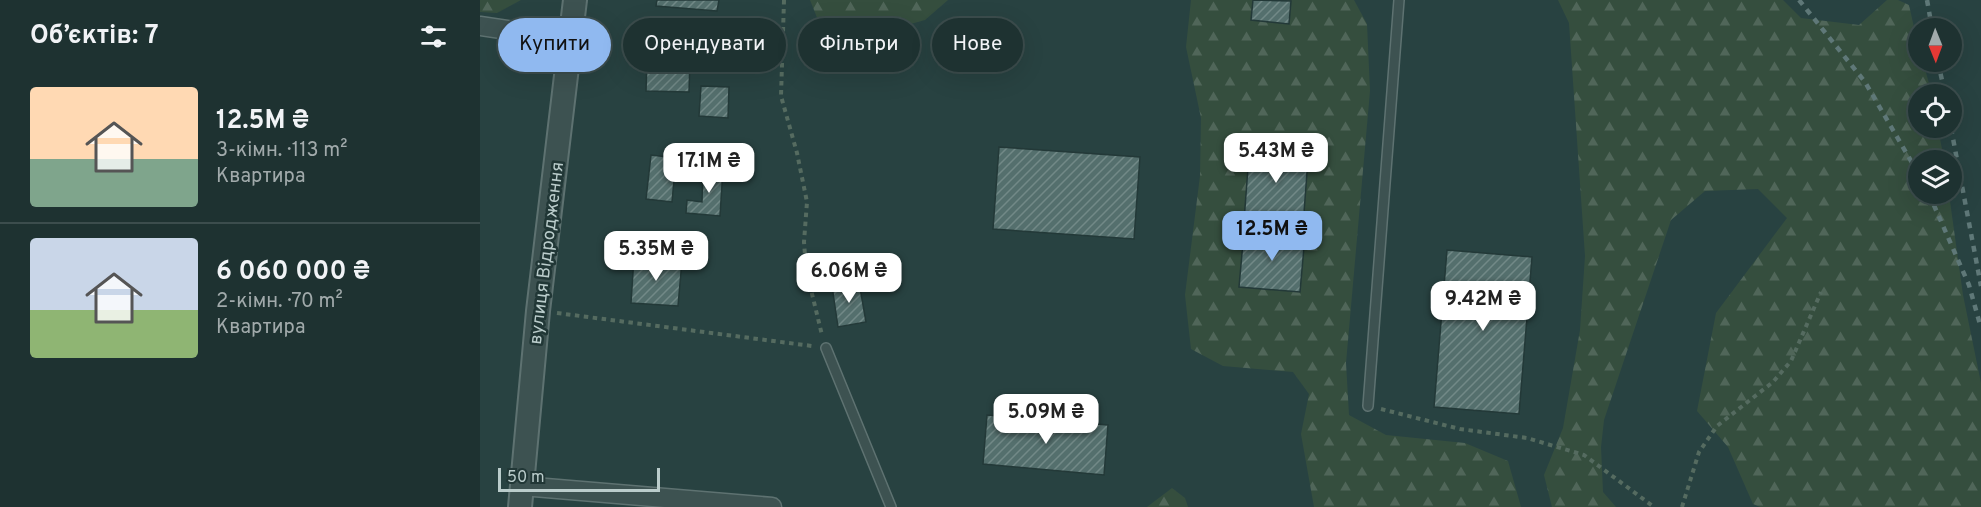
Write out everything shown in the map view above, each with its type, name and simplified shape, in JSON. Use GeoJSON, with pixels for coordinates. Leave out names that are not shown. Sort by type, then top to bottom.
{"type":"FeatureCollection","features":[{"type":"Feature","properties":{"kind":"street","name":"вулиця Відродження"},"geometry":{"type":"LineString","coordinates":[[573,18],[575,0]]}},
{"type":"Feature","properties":{"kind":"street"},"geometry":{"type":"LineString","coordinates":[[480,26],[498,29]]}},
{"type":"Feature","properties":{"kind":"street","name":"вулиця Відродження"},"geometry":{"type":"LineString","coordinates":[[521,497],[538,311],[567,72]]}},
{"type":"Feature","properties":{"kind":"street"},"geometry":{"type":"LineString","coordinates":[[521,497],[772,507]]}},
{"type":"Feature","properties":{"kind":"lane"},"geometry":{"type":"LineString","coordinates":[[1368,406],[1399,0]]}},
{"type":"Feature","properties":{"kind":"lane"},"geometry":{"type":"LineString","coordinates":[[826,348],[891,507]]}},
{"type":"Feature","properties":{"kind":"path"},"geometry":{"type":"LineString","coordinates":[[538,311],[826,348],[806,268],[804,242],[807,202],[797,153],[781,96],[784,0]]}},
{"type":"Feature","properties":{"kind":"path"},"geometry":{"type":"LineString","coordinates":[[1682,507],[1699,452],[1717,426],[1773,382],[1791,361],[1821,292]]}},
{"type":"Feature","properties":{"kind":"path"},"geometry":{"type":"LineString","coordinates":[[1368,406],[1460,429],[1527,438],[1584,455],[1654,507]]}},
{"type":"Feature","properties":{"kind":"green space"},"geometry":{"type":"Polygon","coordinates":[[[480,0],[521,0],[497,13],[480,12],[480,0]]]}},
{"type":"Feature","properties":{"kind":"green space"},"geometry":{"type":"Polygon","coordinates":[[[810,0],[948,0],[925,20],[920,21],[920,18],[817,18],[810,0]]]}},
{"type":"Feature","properties":{"kind":"green space"},"geometry":{"type":"Polygon","coordinates":[[[1191,0],[1354,0],[1367,24],[1370,91],[1346,363],[1349,415],[1386,435],[1465,443],[1508,461],[1521,507],[1314,507],[1301,434],[1309,394],[1293,372],[1223,366],[1191,349],[1185,295],[1200,176],[1201,118],[1186,47],[1191,0]]]}},
{"type":"Feature","properties":{"kind":"green space"},"geometry":{"type":"Polygon","coordinates":[[[1558,0],[1783,0],[1801,18],[1859,25],[1887,0],[1898,0],[1909,5],[1912,18],[1908,18],[1908,72],[1926,72],[1929,84],[1908,84],[1908,138],[1940,138],[1942,150],[1908,150],[1908,204],[1950,204],[1963,295],[1981,383],[1981,507],[1760,507],[1753,504],[1728,447],[1697,411],[1716,313],[1787,218],[1758,189],[1705,191],[1671,220],[1604,420],[1601,447],[1603,492],[1616,507],[1552,507],[1544,475],[1563,428],[1580,330],[1585,256],[1569,23],[1558,0]]]}},
{"type":"Feature","properties":{"kind":"green space"},"geometry":{"type":"Polygon","coordinates":[[[1172,488],[1185,498],[1188,507],[1147,507],[1172,488]]]}},
{"type":"Feature","properties":{"kind":"building"},"geometry":{"type":"Polygon","coordinates":[[[657,0],[719,0],[717,11],[656,6],[657,0]]]}},
{"type":"Feature","properties":{"kind":"building"},"geometry":{"type":"Polygon","coordinates":[[[1253,0],[1291,1],[1289,24],[1251,20],[1253,0]]]}},
{"type":"Feature","properties":{"kind":"building"},"geometry":{"type":"Polygon","coordinates":[[[647,72],[690,72],[689,92],[646,91],[647,72]]]}},
{"type":"Feature","properties":{"kind":"building"},"geometry":{"type":"Polygon","coordinates":[[[701,86],[729,87],[728,118],[699,116],[701,86]]]}},
{"type":"Feature","properties":{"kind":"building"},"geometry":{"type":"Polygon","coordinates":[[[1250,141],[1309,146],[1303,226],[1244,221],[1250,141]]]}},
{"type":"Feature","properties":{"kind":"building"},"geometry":{"type":"Polygon","coordinates":[[[999,147],[1140,157],[1134,239],[993,229],[999,147]]]}},
{"type":"Feature","properties":{"kind":"building"},"geometry":{"type":"Polygon","coordinates":[[[651,155],[676,158],[672,202],[646,199],[651,155]]]}},
{"type":"Feature","properties":{"kind":"building"},"geometry":{"type":"Polygon","coordinates":[[[703,168],[723,169],[720,216],[686,213],[687,200],[702,202],[703,168]]]}},
{"type":"Feature","properties":{"kind":"building"},"geometry":{"type":"Polygon","coordinates":[[[1244,231],[1305,236],[1300,292],[1239,287],[1244,231]]]}},
{"type":"Feature","properties":{"kind":"building"},"geometry":{"type":"Polygon","coordinates":[[[1447,250],[1532,257],[1519,414],[1434,407],[1447,250]]]}},
{"type":"Feature","properties":{"kind":"building"},"geometry":{"type":"Polygon","coordinates":[[[634,257],[682,261],[678,306],[631,303],[634,257]]]}},
{"type":"Feature","properties":{"kind":"building"},"geometry":{"type":"Polygon","coordinates":[[[859,282],[866,322],[838,327],[832,286],[859,282]]]}},
{"type":"Feature","properties":{"kind":"building"},"geometry":{"type":"Polygon","coordinates":[[[987,415],[1108,425],[1104,475],[983,464],[987,415]]]}},
{"type":"Feature","properties":{"kind":"railway"},"geometry":{"type":"LineString","coordinates":[[1799,0],[1865,82],[1908,156]]}},
{"type":"Feature","properties":{"kind":"railway"},"geometry":{"type":"LineString","coordinates":[[1927,0],[1930,18]]}},
{"type":"Feature","properties":{"kind":"railway"},"geometry":{"type":"LineString","coordinates":[[1940,72],[1943,84]]}},
{"type":"Feature","properties":{"kind":"railway"},"geometry":{"type":"LineString","coordinates":[[1953,138],[1981,286]]}},
{"type":"Feature","properties":{"kind":"railway"},"geometry":{"type":"LineString","coordinates":[[1933,204],[1969,285],[1981,328]]}}]}
